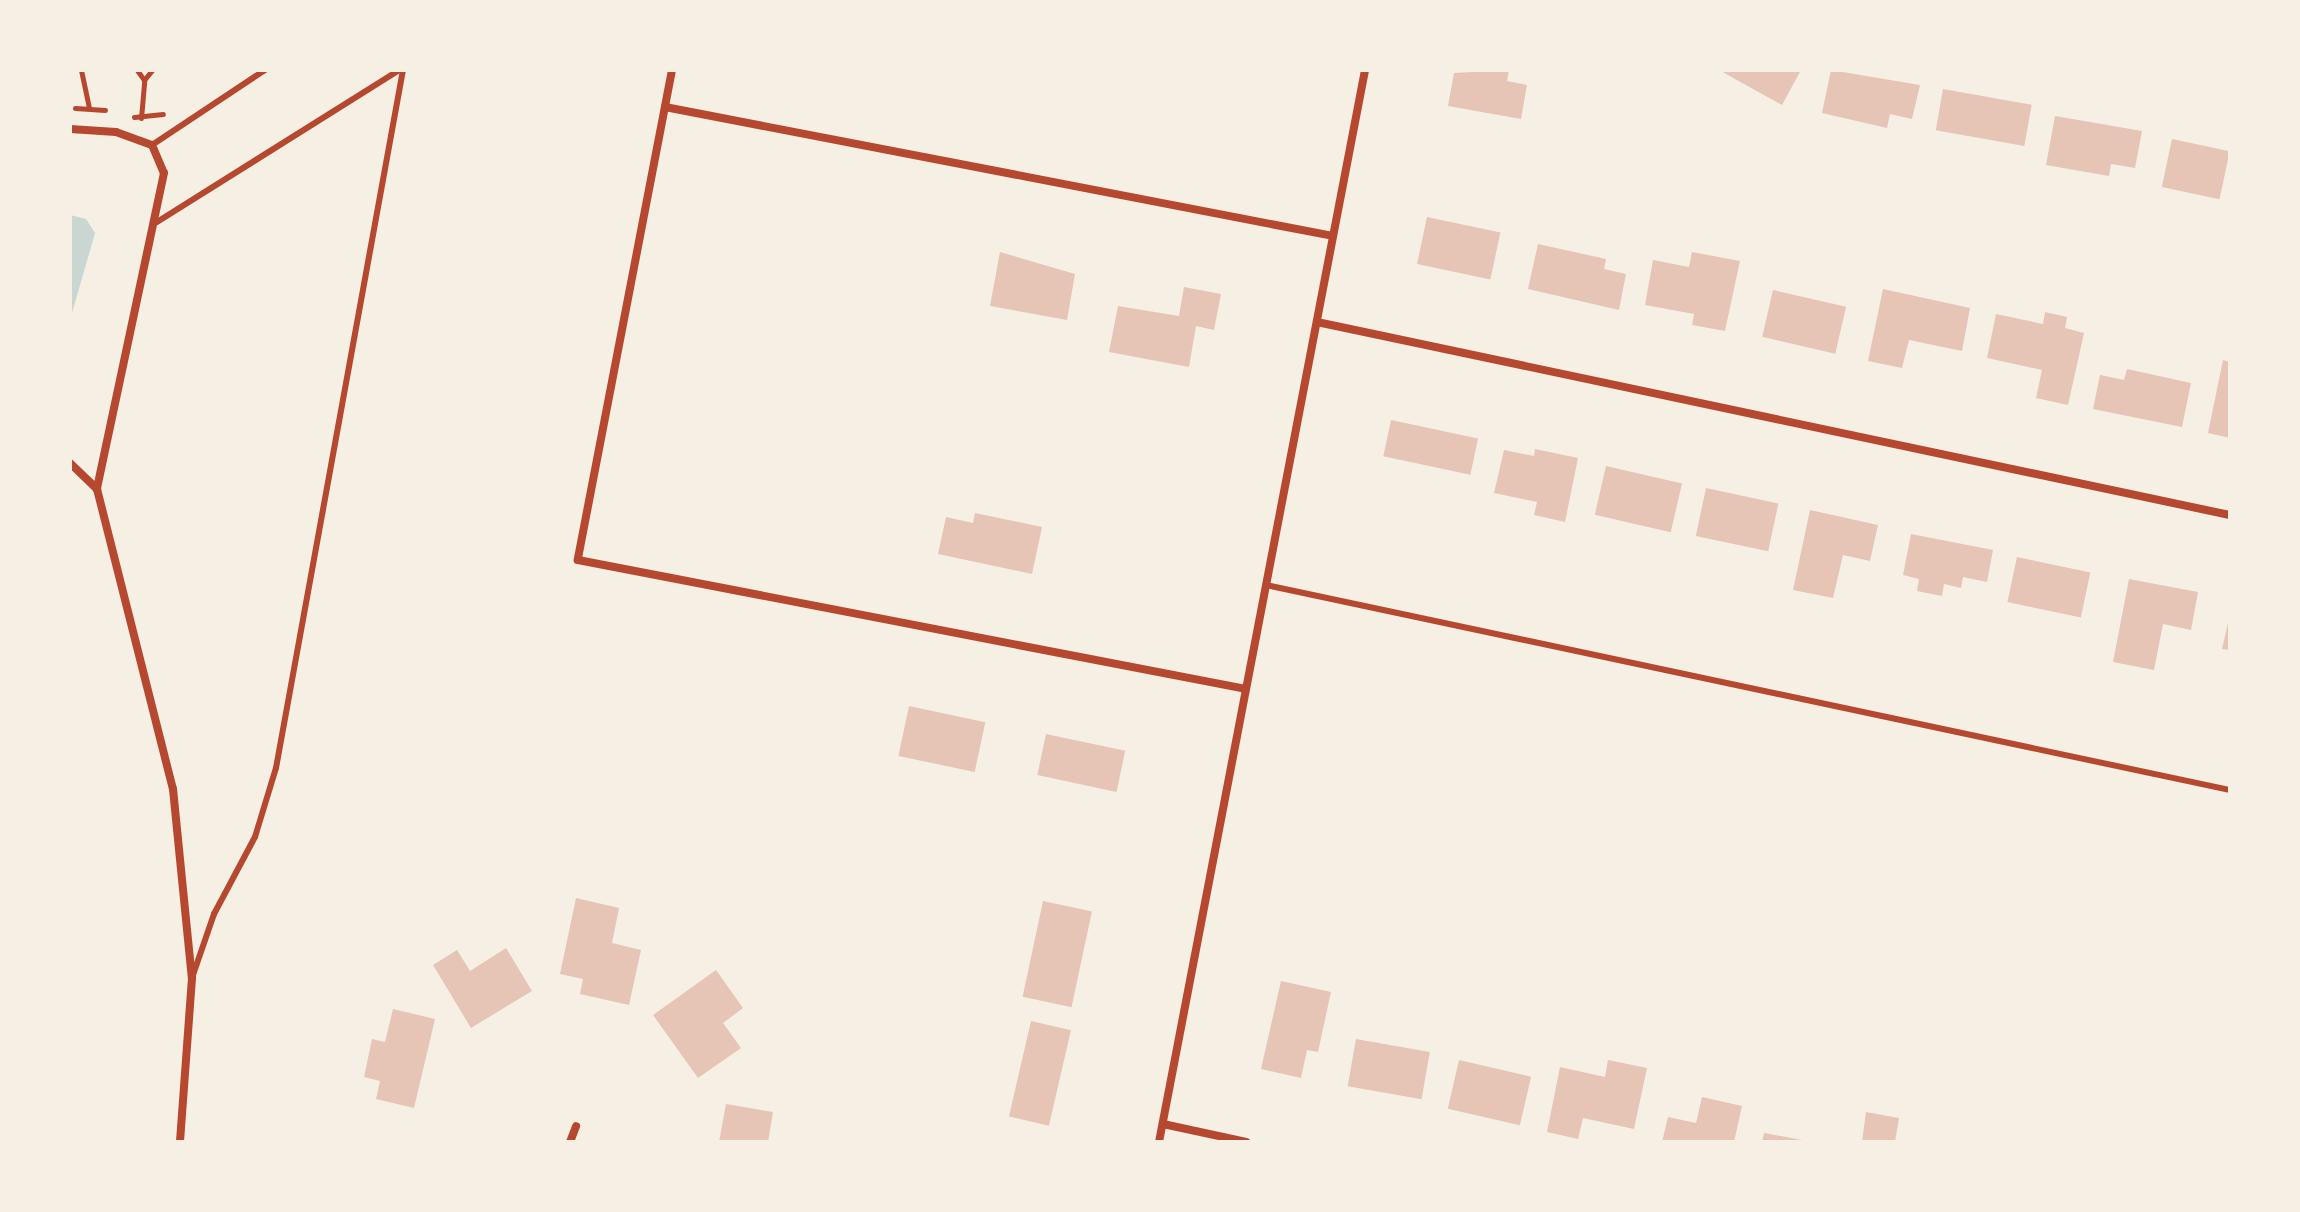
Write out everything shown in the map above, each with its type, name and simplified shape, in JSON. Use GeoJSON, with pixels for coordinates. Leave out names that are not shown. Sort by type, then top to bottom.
{"type":"FeatureCollection","features":[{"type":"Feature","properties":{"kind":"street"},"geometry":{"type":"LineString","coordinates":[[672,70],[578,560],[1246,689]]}},
{"type":"Feature","properties":{"kind":"street"},"geometry":{"type":"LineString","coordinates":[[1159,1142],[1365,70]]}},
{"type":"Feature","properties":{"kind":"street"},"geometry":{"type":"LineString","coordinates":[[665,107],[1333,236]]}},
{"type":"Feature","properties":{"kind":"street"},"geometry":{"type":"LineString","coordinates":[[70,129],[116,132],[152,145],[164,173],[157,222],[130,312],[97,489],[173,789],[192,978],[180,1142]]}},
{"type":"Feature","properties":{"kind":"street"},"geometry":{"type":"LineString","coordinates":[[1317,322],[2230,515]]}},
{"type":"Feature","properties":{"kind":"street"},"geometry":{"type":"LineString","coordinates":[[70,463],[97,489]]}},
{"type":"Feature","properties":{"kind":"street"},"geometry":{"type":"LineString","coordinates":[[1163,1124],[1246,1142]]}},
{"type":"Feature","properties":{"kind":"street"},"geometry":{"type":"LineString","coordinates":[[570,1142],[576,1126]]}},
{"type":"Feature","properties":{"kind":"lane"},"geometry":{"type":"LineString","coordinates":[[152,145],[265,70]]}},
{"type":"Feature","properties":{"kind":"lane"},"geometry":{"type":"LineString","coordinates":[[157,222],[401,70]]}},
{"type":"Feature","properties":{"kind":"lane"},"geometry":{"type":"LineString","coordinates":[[192,978],[214,914],[255,837],[276,768],[401,70]]}},
{"type":"Feature","properties":{"kind":"lane"},"geometry":{"type":"LineString","coordinates":[[1266,585],[2230,790]]}},
{"type":"Feature","properties":{"kind":"path"},"geometry":{"type":"LineString","coordinates":[[81,70],[89,107]]}},
{"type":"Feature","properties":{"kind":"path"},"geometry":{"type":"LineString","coordinates":[[137,70],[144,80]]}},
{"type":"Feature","properties":{"kind":"path"},"geometry":{"type":"LineString","coordinates":[[141,118],[144,80],[152,70]]}},
{"type":"Feature","properties":{"kind":"shaded area"},"geometry":{"type":"Polygon","coordinates":[[[70,215],[86,219],[95,233],[70,320],[70,215]]]}},
{"type":"Feature","properties":{"kind":"building"},"geometry":{"type":"Polygon","coordinates":[[[1509,70],[1507,81],[1527,85],[1521,119],[1448,106],[1454,73],[1509,70]]]}},
{"type":"Feature","properties":{"kind":"building"},"geometry":{"type":"Polygon","coordinates":[[[1719,70],[1801,70],[1782,105],[1719,70]]]}},
{"type":"Feature","properties":{"kind":"building"},"geometry":{"type":"Polygon","coordinates":[[[1831,70],[1920,85],[1912,119],[1890,114],[1887,128],[1822,113],[1831,70]]]}},
{"type":"Feature","properties":{"kind":"building"},"geometry":{"type":"Polygon","coordinates":[[[1943,89],[2032,105],[2024,146],[1936,130],[1943,89]]]}},
{"type":"Feature","properties":{"kind":"building"},"geometry":{"type":"Polygon","coordinates":[[[2055,116],[2142,131],[2135,168],[2111,164],[2109,176],[2046,165],[2055,116]]]}},
{"type":"Feature","properties":{"kind":"building"},"geometry":{"type":"Polygon","coordinates":[[[2172,139],[2230,151],[2220,199],[2162,187],[2172,139]]]}},
{"type":"Feature","properties":{"kind":"building"},"geometry":{"type":"Polygon","coordinates":[[[1427,217],[1500,233],[1490,280],[1417,264],[1427,217]]]}},
{"type":"Feature","properties":{"kind":"building"},"geometry":{"type":"Polygon","coordinates":[[[1538,244],[1606,259],[1604,269],[1626,274],[1619,310],[1528,289],[1538,244]]]}},
{"type":"Feature","properties":{"kind":"building"},"geometry":{"type":"Polygon","coordinates":[[[1000,252],[1075,274],[1067,320],[990,306],[1000,252]]]}},
{"type":"Feature","properties":{"kind":"building"},"geometry":{"type":"Polygon","coordinates":[[[1692,252],[1740,261],[1725,331],[1692,325],[1694,314],[1645,305],[1653,260],[1689,267],[1692,252]]]}},
{"type":"Feature","properties":{"kind":"building"},"geometry":{"type":"Polygon","coordinates":[[[1184,287],[1221,294],[1214,330],[1196,326],[1189,367],[1109,352],[1118,306],[1179,316],[1184,287]]]}},
{"type":"Feature","properties":{"kind":"building"},"geometry":{"type":"Polygon","coordinates":[[[1883,289],[1970,308],[1962,351],[1909,340],[1902,368],[1868,361],[1883,289]]]}},
{"type":"Feature","properties":{"kind":"building"},"geometry":{"type":"Polygon","coordinates":[[[1773,290],[1846,307],[1835,354],[1762,337],[1773,290]]]}},
{"type":"Feature","properties":{"kind":"building"},"geometry":{"type":"Polygon","coordinates":[[[2045,312],[2067,317],[2065,328],[2084,333],[2068,405],[2036,398],[2042,370],[1987,358],[1996,314],[2043,324],[2045,312]]]}},
{"type":"Feature","properties":{"kind":"building"},"geometry":{"type":"Polygon","coordinates":[[[2223,360],[2230,362],[2230,438],[2208,433],[2223,360]]]}},
{"type":"Feature","properties":{"kind":"building"},"geometry":{"type":"Polygon","coordinates":[[[2127,369],[2191,383],[2182,427],[2093,409],[2100,375],[2124,380],[2127,369]]]}},
{"type":"Feature","properties":{"kind":"building"},"geometry":{"type":"Polygon","coordinates":[[[1391,420],[1478,439],[1470,475],[1383,456],[1391,420]]]}},
{"type":"Feature","properties":{"kind":"building"},"geometry":{"type":"Polygon","coordinates":[[[1535,449],[1578,458],[1565,522],[1534,515],[1537,502],[1494,493],[1504,450],[1534,456],[1535,449]]]}},
{"type":"Feature","properties":{"kind":"building"},"geometry":{"type":"Polygon","coordinates":[[[1606,466],[1682,484],[1671,532],[1595,515],[1606,466]]]}},
{"type":"Feature","properties":{"kind":"building"},"geometry":{"type":"Polygon","coordinates":[[[1706,488],[1778,503],[1768,551],[1696,536],[1706,488]]]}},
{"type":"Feature","properties":{"kind":"building"},"geometry":{"type":"Polygon","coordinates":[[[1810,510],[1878,525],[1870,561],[1843,555],[1833,598],[1793,590],[1810,510]]]}},
{"type":"Feature","properties":{"kind":"building"},"geometry":{"type":"Polygon","coordinates":[[[975,513],[1042,527],[1032,574],[938,554],[946,517],[973,523],[975,513]]]}},
{"type":"Feature","properties":{"kind":"building"},"geometry":{"type":"Polygon","coordinates":[[[1911,534],[1993,550],[1987,582],[1963,577],[1961,588],[1944,584],[1942,596],[1917,591],[1919,579],[1903,575],[1911,534]]]}},
{"type":"Feature","properties":{"kind":"building"},"geometry":{"type":"Polygon","coordinates":[[[2017,557],[2090,573],[2081,618],[2007,602],[2017,557]]]}},
{"type":"Feature","properties":{"kind":"building"},"geometry":{"type":"Polygon","coordinates":[[[2129,579],[2198,592],[2191,630],[2163,624],[2154,670],[2113,662],[2129,579]]]}},
{"type":"Feature","properties":{"kind":"building"},"geometry":{"type":"Polygon","coordinates":[[[2230,619],[2230,650],[2222,649],[2230,619]]]}},
{"type":"Feature","properties":{"kind":"building"},"geometry":{"type":"Polygon","coordinates":[[[909,706],[985,722],[975,772],[898,756],[909,706]]]}},
{"type":"Feature","properties":{"kind":"building"},"geometry":{"type":"Polygon","coordinates":[[[1046,734],[1125,751],[1116,792],[1037,775],[1046,734]]]}},
{"type":"Feature","properties":{"kind":"building"},"geometry":{"type":"Polygon","coordinates":[[[576,898],[619,908],[612,943],[641,950],[629,1005],[580,994],[583,979],[560,974],[576,898]]]}},
{"type":"Feature","properties":{"kind":"building"},"geometry":{"type":"Polygon","coordinates":[[[1043,901],[1092,911],[1072,1007],[1023,997],[1043,901]]]}},
{"type":"Feature","properties":{"kind":"building"},"geometry":{"type":"Polygon","coordinates":[[[506,948],[532,991],[471,1028],[433,965],[457,950],[470,971],[506,948]]]}},
{"type":"Feature","properties":{"kind":"building"},"geometry":{"type":"Polygon","coordinates":[[[716,970],[743,1008],[723,1023],[741,1048],[698,1078],[653,1015],[716,970]]]}},
{"type":"Feature","properties":{"kind":"building"},"geometry":{"type":"Polygon","coordinates":[[[1281,981],[1331,992],[1318,1052],[1307,1050],[1301,1078],[1261,1069],[1281,981]]]}},
{"type":"Feature","properties":{"kind":"building"},"geometry":{"type":"Polygon","coordinates":[[[393,1009],[435,1019],[414,1108],[376,1099],[380,1081],[364,1077],[372,1039],[385,1042],[393,1009]]]}},
{"type":"Feature","properties":{"kind":"building"},"geometry":{"type":"Polygon","coordinates":[[[1031,1021],[1071,1030],[1049,1126],[1009,1116],[1031,1021]]]}},
{"type":"Feature","properties":{"kind":"building"},"geometry":{"type":"Polygon","coordinates":[[[1356,1039],[1430,1052],[1422,1099],[1348,1086],[1356,1039]]]}},
{"type":"Feature","properties":{"kind":"building"},"geometry":{"type":"Polygon","coordinates":[[[1459,1060],[1531,1077],[1520,1125],[1448,1109],[1459,1060]]]}},
{"type":"Feature","properties":{"kind":"building"},"geometry":{"type":"Polygon","coordinates":[[[1608,1060],[1647,1068],[1634,1129],[1583,1118],[1578,1139],[1547,1132],[1560,1067],[1605,1077],[1608,1060]]]}},
{"type":"Feature","properties":{"kind":"building"},"geometry":{"type":"Polygon","coordinates":[[[1702,1097],[1742,1106],[1734,1142],[1662,1142],[1668,1117],[1696,1123],[1702,1097]]]}},
{"type":"Feature","properties":{"kind":"building"},"geometry":{"type":"Polygon","coordinates":[[[726,1104],[773,1112],[768,1142],[719,1142],[726,1104]]]}},
{"type":"Feature","properties":{"kind":"building"},"geometry":{"type":"Polygon","coordinates":[[[1866,1112],[1899,1118],[1895,1142],[1862,1142],[1866,1112]]]}},
{"type":"Feature","properties":{"kind":"building"},"geometry":{"type":"Polygon","coordinates":[[[1764,1133],[1802,1140],[1762,1142],[1764,1133]]]}}]}
